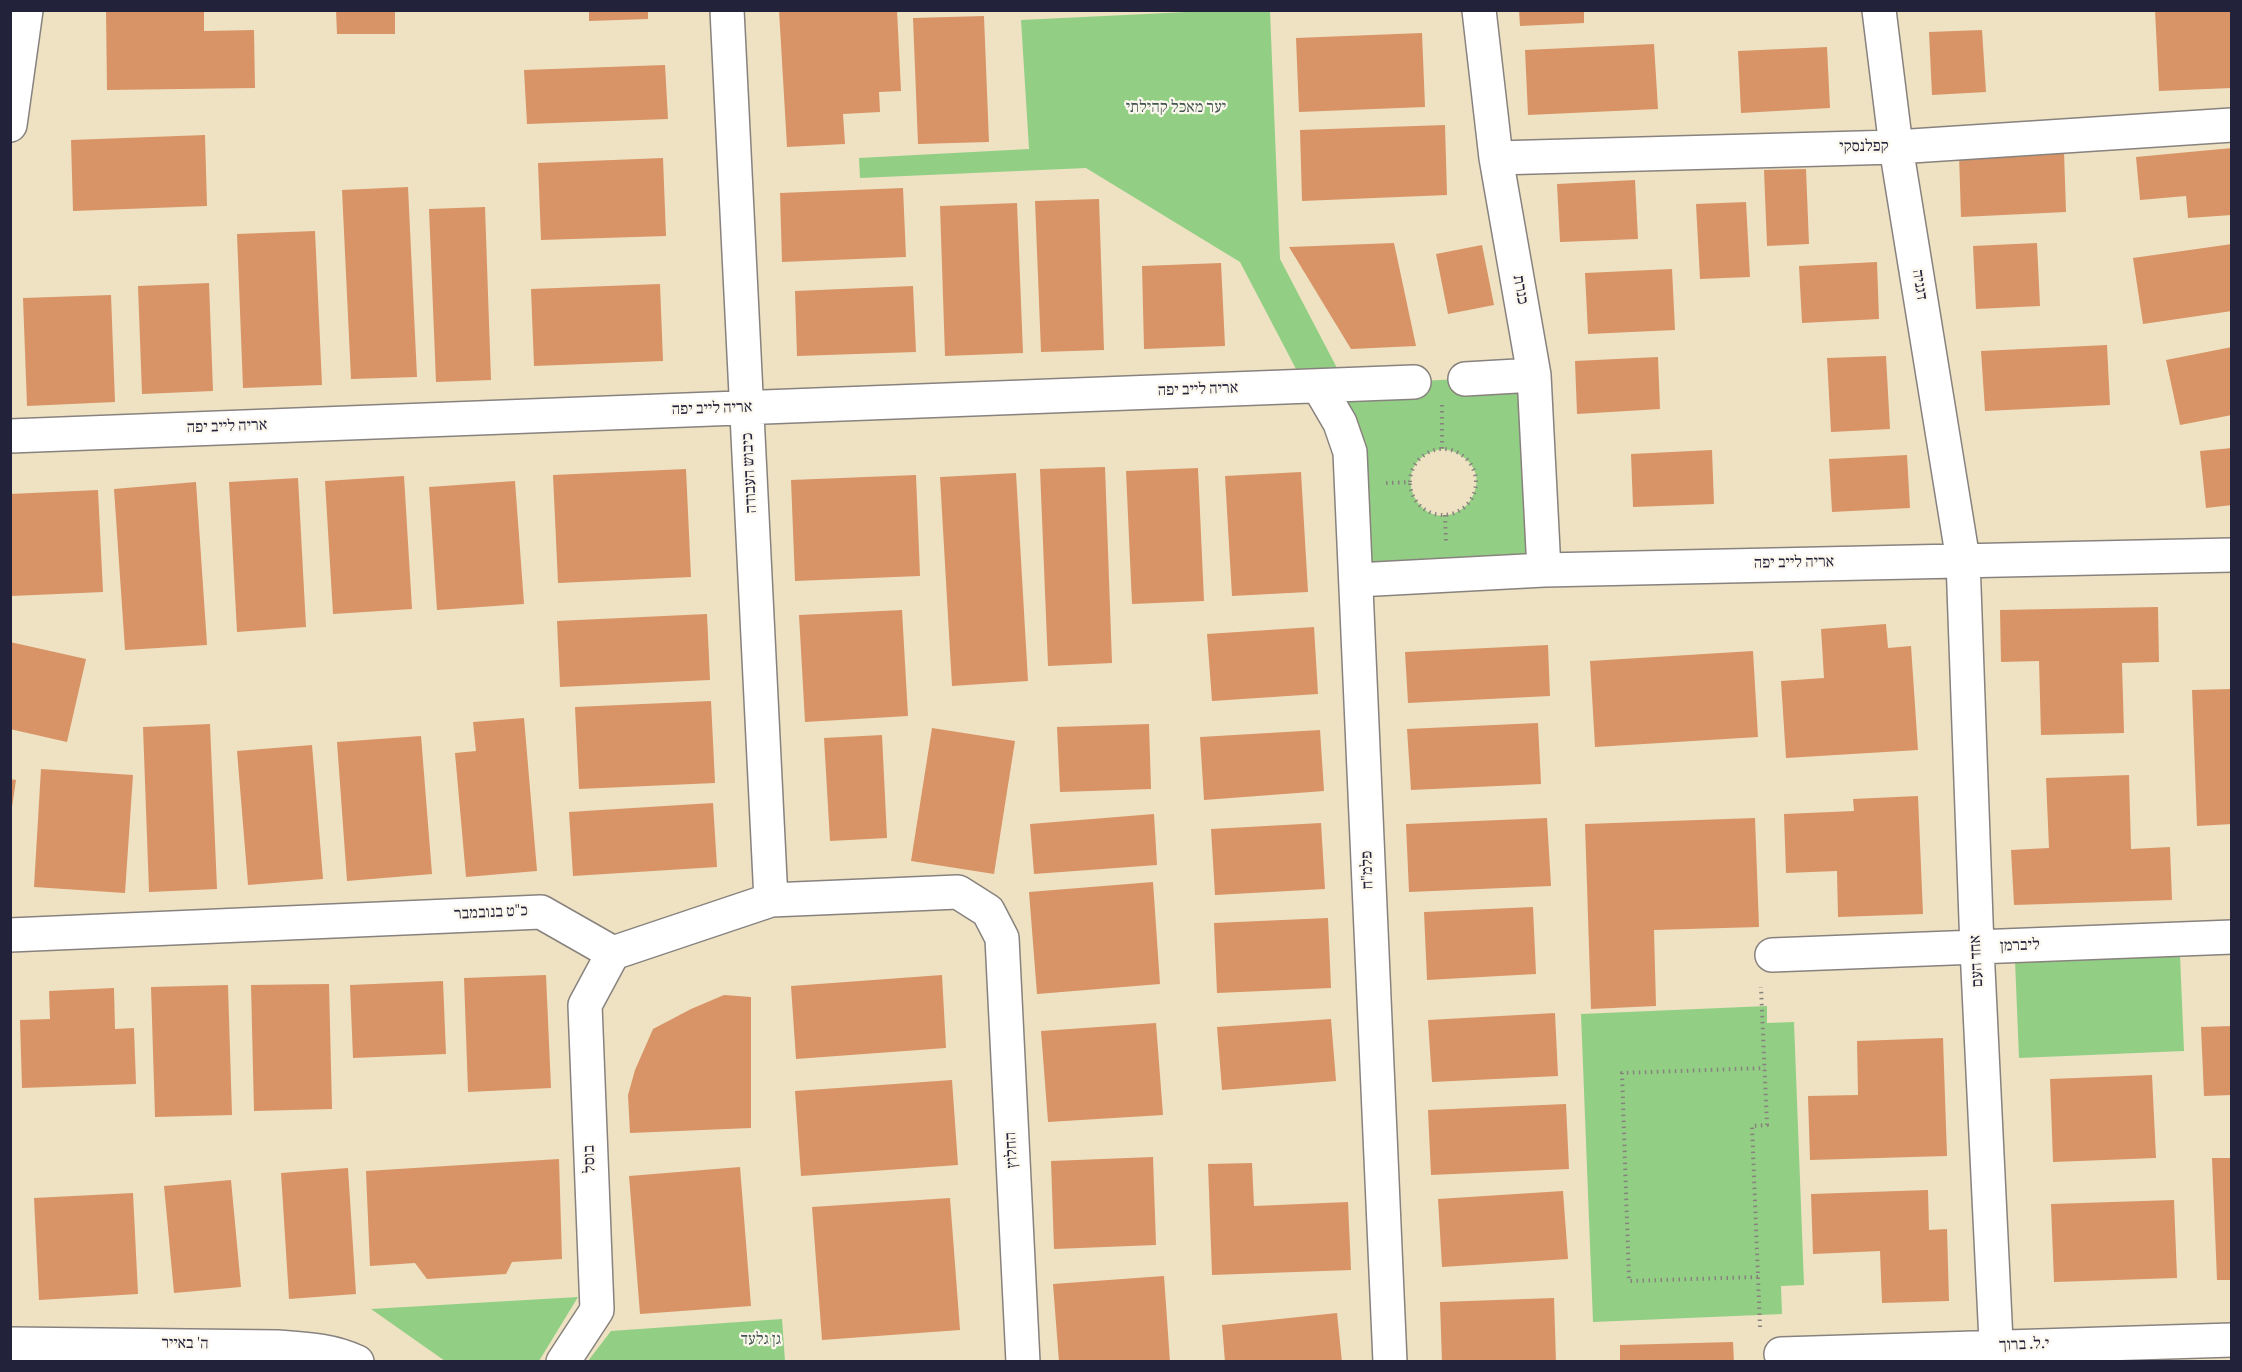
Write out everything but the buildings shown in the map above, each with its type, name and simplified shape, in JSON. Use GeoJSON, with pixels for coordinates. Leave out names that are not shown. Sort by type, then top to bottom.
{"type":"FeatureCollection","features":[{"type":"Feature","properties":{"kind":"street"},"geometry":{"type":"LineString","coordinates":[[10,125],[26,10]]}},
{"type":"Feature","properties":{"kind":"street","name":"כיבוש העבודה"},"geometry":{"type":"LineString","coordinates":[[727,10],[771,900]]}},
{"type":"Feature","properties":{"kind":"street","name":"כנרת"},"geometry":{"type":"LineString","coordinates":[[1479,10],[1496,158],[1534,375],[1544,570]]}},
{"type":"Feature","properties":{"kind":"street","name":"דגניה"},"geometry":{"type":"LineString","coordinates":[[1879,10],[1896,147],[1962,560]]}},
{"type":"Feature","properties":{"kind":"street","name":"קפלנסקי"},"geometry":{"type":"LineString","coordinates":[[1496,158],[1896,147],[2232,124]]}},
{"type":"Feature","properties":{"kind":"street"},"geometry":{"type":"LineString","coordinates":[[1465,379],[1534,375]]}},
{"type":"Feature","properties":{"kind":"street","name":"אריה לייב יפה"},"geometry":{"type":"LineString","coordinates":[[10,436],[1414,382]]}},
{"type":"Feature","properties":{"kind":"street","name":"פלמ\"ח"},"geometry":{"type":"LineString","coordinates":[[1319,387],[1340,423],[1350,452],[1390,1362]]}},
{"type":"Feature","properties":{"kind":"street","name":"אריה לייב יפה"},"geometry":{"type":"LineString","coordinates":[[1357,579],[1544,570],[2232,555]]}},
{"type":"Feature","properties":{"kind":"street","name":"אחד העם"},"geometry":{"type":"LineString","coordinates":[[1962,560],[1996,1354]]}},
{"type":"Feature","properties":{"kind":"street","name":"החלוץ"},"geometry":{"type":"LineString","coordinates":[[771,900],[957,892],[988,911],[1002,938],[1023,1362]]}},
{"type":"Feature","properties":{"kind":"street"},"geometry":{"type":"LineString","coordinates":[[613,953],[771,900]]}},
{"type":"Feature","properties":{"kind":"street","name":"כ\"ט בנובמבר"},"geometry":{"type":"LineString","coordinates":[[10,935],[541,912],[613,953]]}},
{"type":"Feature","properties":{"kind":"street","name":"ליברמן"},"geometry":{"type":"LineString","coordinates":[[1772,955],[2232,938]]}},
{"type":"Feature","properties":{"kind":"street","name":"בוסל"},"geometry":{"type":"LineString","coordinates":[[563,1362],[597,1310],[585,1005],[613,953]]}},
{"type":"Feature","properties":{"kind":"street","name":"י.ל. ברוך"},"geometry":{"type":"LineString","coordinates":[[1781,1354],[1996,1354],[2232,1340]]}},
{"type":"Feature","properties":{"kind":"street","name":"ה' באייר"},"geometry":{"type":"LineString","coordinates":[[10,1344],[156,1353],[316,1349],[342,1355],[357,1362]]}},
{"type":"Feature","properties":{"kind":"path"},"geometry":{"type":"LineString","coordinates":[[1442,403],[1442,449]]}},
{"type":"Feature","properties":{"kind":"path"},"geometry":{"type":"LineString","coordinates":[[1442,449],[1460,453],[1468,460],[1477,480],[1476,491],[1471,501],[1463,509],[1445,515],[1422,507],[1415,498],[1410,482],[1413,468],[1420,458],[1428,452],[1442,449]]}},
{"type":"Feature","properties":{"kind":"path"},"geometry":{"type":"LineString","coordinates":[[1772,955],[1760,956],[1767,1125],[1752,1126],[1762,1356],[1781,1354]]}},
{"type":"Feature","properties":{"kind":"path"},"geometry":{"type":"LineString","coordinates":[[1758,1277],[1629,1281],[1622,1073],[1765,1068]]}},
{"type":"Feature","properties":{"kind":"green space","name":"יער מאכל קהילתי"},"geometry":{"type":"Polygon","coordinates":[[[1208,11],[1270,11],[1280,259],[1337,368],[1296,369],[1240,262],[1086,168],[860,178],[859,158],[1029,149],[1021,20],[1208,11]]]}},
{"type":"Feature","properties":{"kind":"green space"},"geometry":{"type":"Polygon","coordinates":[[[1534,375],[1544,570],[1357,580],[1346,385],[1534,375]],[[1442,449],[1425,455],[1415,465],[1411,478],[1412,491],[1418,503],[1428,511],[1440,516],[1455,513],[1464,507],[1473,496],[1476,485],[1474,469],[1470,463],[1458,453],[1442,449]]]}},
{"type":"Feature","properties":{"kind":"green space"},"geometry":{"type":"Polygon","coordinates":[[[2180,955],[2184,1051],[2019,1058],[2015,961],[2180,955]]]}},
{"type":"Feature","properties":{"kind":"green space"},"geometry":{"type":"Polygon","coordinates":[[[1767,1006],[1767,1023],[1794,1022],[1804,1285],[1781,1286],[1782,1314],[1593,1322],[1581,1014],[1767,1006]]]}},
{"type":"Feature","properties":{"kind":"green space"},"geometry":{"type":"Polygon","coordinates":[[[578,1297],[539,1361],[445,1361],[371,1309],[578,1297]]]}},
{"type":"Feature","properties":{"kind":"green space","name":"גן גלעד"},"geometry":{"type":"Polygon","coordinates":[[[782,1319],[785,1361],[588,1361],[611,1331],[782,1319]]]}}]}
